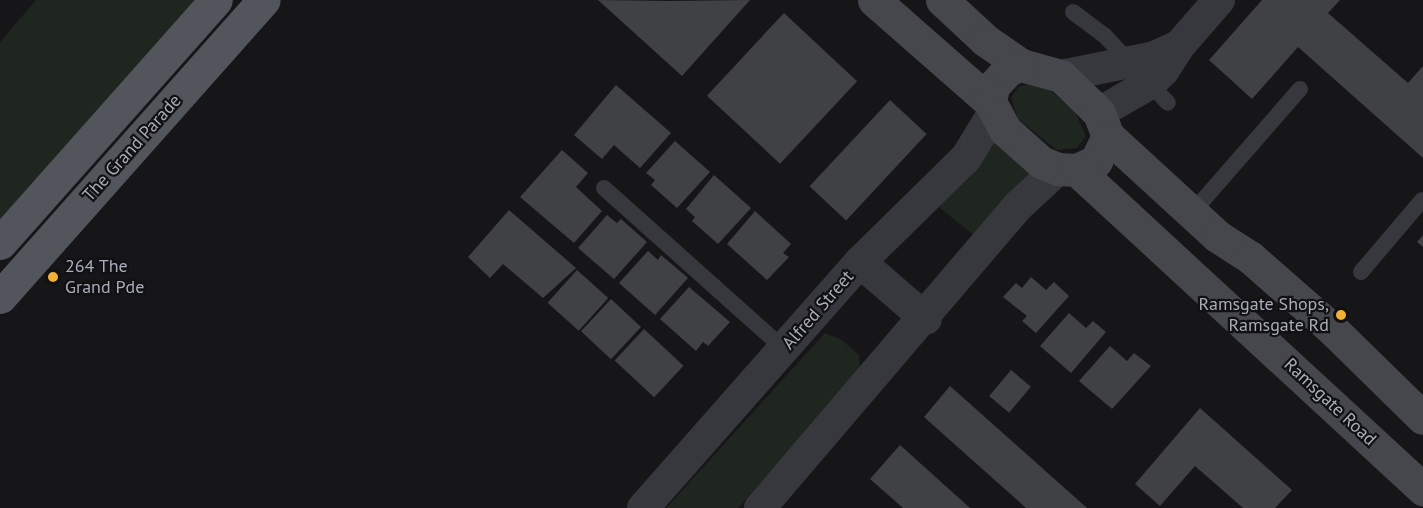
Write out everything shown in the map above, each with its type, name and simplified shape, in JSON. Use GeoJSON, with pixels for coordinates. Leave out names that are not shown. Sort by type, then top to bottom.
{"type":"FeatureCollection","features":[{"type":"Feature","properties":{"kind":"main road","name":"The Grand Parade"},"geometry":{"type":"LineString","coordinates":[[0,243],[216,0]]}},
{"type":"Feature","properties":{"kind":"main road","name":"The Grand Parade"},"geometry":{"type":"LineString","coordinates":[[0,297],[264,0]]}},
{"type":"Feature","properties":{"kind":"main road"},"geometry":{"type":"LineString","coordinates":[[874,0],[992,108],[1020,147],[1041,162],[1068,169],[1096,160],[1104,124]]}},
{"type":"Feature","properties":{"kind":"main road"},"geometry":{"type":"LineString","coordinates":[[942,0],[985,40],[1021,65],[1061,76],[1104,124],[1205,226],[1251,258],[1378,373],[1423,418]]}},
{"type":"Feature","properties":{"kind":"main road"},"geometry":{"type":"LineString","coordinates":[[992,108],[999,79],[1021,65]]}},
{"type":"Feature","properties":{"kind":"main road","name":"Ramsgate Road"},"geometry":{"type":"LineString","coordinates":[[1068,169],[1186,269],[1423,489]]}},
{"type":"Feature","properties":{"kind":"main road"},"geometry":{"type":"LineString","coordinates":[[1186,269],[1205,226]]}},
{"type":"Feature","properties":{"kind":"main road"},"geometry":{"type":"LineString","coordinates":[[1378,373],[1423,396]]}},
{"type":"Feature","properties":{"kind":"street"},"geometry":{"type":"LineString","coordinates":[[1104,124],[1150,83],[1219,0]]}},
{"type":"Feature","properties":{"kind":"street"},"geometry":{"type":"LineString","coordinates":[[1061,76],[1150,83]]}},
{"type":"Feature","properties":{"kind":"street","name":"Alfred Street"},"geometry":{"type":"LineString","coordinates":[[643,508],[860,262],[966,158],[992,108]]}},
{"type":"Feature","properties":{"kind":"street"},"geometry":{"type":"LineString","coordinates":[[760,508],[926,318],[1017,207],[1068,169]]}},
{"type":"Feature","properties":{"kind":"street"},"geometry":{"type":"LineString","coordinates":[[860,262],[926,318]]}},
{"type":"Feature","properties":{"kind":"lane"},"geometry":{"type":"LineString","coordinates":[[1073,12],[1150,83]]}},
{"type":"Feature","properties":{"kind":"lane"},"geometry":{"type":"LineString","coordinates":[[1205,226],[1235,162],[1300,89]]}},
{"type":"Feature","properties":{"kind":"lane"},"geometry":{"type":"LineString","coordinates":[[604,188],[783,349]]}},
{"type":"Feature","properties":{"kind":"lane"},"geometry":{"type":"LineString","coordinates":[[1361,272],[1422,200]]}},
{"type":"Feature","properties":{"kind":"shaded area"},"geometry":{"type":"Polygon","coordinates":[[[36,0],[203,0],[0,231],[0,42],[36,0]]]}},
{"type":"Feature","properties":{"kind":"shaded area"},"geometry":{"type":"Polygon","coordinates":[[[1032,83],[1048,88],[1075,112],[1086,136],[1077,148],[1057,150],[1018,119],[1011,98],[1018,87],[1032,83]]]}},
{"type":"Feature","properties":{"kind":"shaded area"},"geometry":{"type":"Polygon","coordinates":[[[992,138],[1035,177],[975,236],[940,208],[939,202],[992,138]]]}},
{"type":"Feature","properties":{"kind":"shaded area"},"geometry":{"type":"Polygon","coordinates":[[[825,333],[842,340],[859,355],[860,371],[738,508],[666,508],[825,333]]]}},
{"type":"Feature","properties":{"kind":"building"},"geometry":{"type":"Polygon","coordinates":[[[598,0],[670,1],[750,0],[682,76],[598,0]]]}},
{"type":"Feature","properties":{"kind":"building"},"geometry":{"type":"Polygon","coordinates":[[[1262,0],[1340,0],[1328,13],[1408,83],[1423,66],[1423,158],[1298,47],[1252,99],[1209,60],[1262,0]]]}},
{"type":"Feature","properties":{"kind":"building"},"geometry":{"type":"Polygon","coordinates":[[[784,13],[857,81],[780,164],[707,96],[784,13]]]}},
{"type":"Feature","properties":{"kind":"building"},"geometry":{"type":"Polygon","coordinates":[[[616,85],[671,133],[640,168],[614,145],[602,159],[574,135],[616,85]]]}},
{"type":"Feature","properties":{"kind":"building"},"geometry":{"type":"Polygon","coordinates":[[[890,100],[927,134],[846,220],[810,186],[890,100]]]}},
{"type":"Feature","properties":{"kind":"building"},"geometry":{"type":"Polygon","coordinates":[[[675,141],[710,172],[677,208],[651,185],[655,180],[646,173],[675,141]]]}},
{"type":"Feature","properties":{"kind":"building"},"geometry":{"type":"Polygon","coordinates":[[[562,150],[588,173],[576,187],[602,211],[574,243],[520,197],[562,150]]]}},
{"type":"Feature","properties":{"kind":"building"},"geometry":{"type":"Polygon","coordinates":[[[714,175],[751,208],[718,244],[692,221],[695,217],[686,209],[714,175]]]}},
{"type":"Feature","properties":{"kind":"building"},"geometry":{"type":"Polygon","coordinates":[[[509,210],[576,268],[543,298],[503,264],[490,278],[468,257],[509,210]]]}},
{"type":"Feature","properties":{"kind":"building"},"geometry":{"type":"Polygon","coordinates":[[[755,211],[791,244],[783,253],[789,257],[767,280],[727,244],[755,211]]]}},
{"type":"Feature","properties":{"kind":"building"},"geometry":{"type":"Polygon","coordinates":[[[607,215],[617,223],[621,219],[647,242],[614,279],[578,248],[607,215]]]}},
{"type":"Feature","properties":{"kind":"building"},"geometry":{"type":"Polygon","coordinates":[[[1423,235],[1423,247],[1417,242],[1423,235]]]}},
{"type":"Feature","properties":{"kind":"building"},"geometry":{"type":"Polygon","coordinates":[[[648,251],[658,260],[661,255],[688,278],[655,315],[619,283],[648,251]]]}},
{"type":"Feature","properties":{"kind":"building"},"geometry":{"type":"Polygon","coordinates":[[[577,270],[608,298],[579,331],[548,303],[577,270]]]}},
{"type":"Feature","properties":{"kind":"building"},"geometry":{"type":"Polygon","coordinates":[[[1031,277],[1046,290],[1054,282],[1069,296],[1036,333],[1022,321],[1027,316],[1003,297],[1016,283],[1022,288],[1031,277]]]}},
{"type":"Feature","properties":{"kind":"building"},"geometry":{"type":"Polygon","coordinates":[[[689,287],[730,322],[708,346],[703,342],[696,351],[660,319],[689,287]]]}},
{"type":"Feature","properties":{"kind":"building"},"geometry":{"type":"Polygon","coordinates":[[[611,299],[641,327],[611,359],[581,331],[611,299]]]}},
{"type":"Feature","properties":{"kind":"building"},"geometry":{"type":"Polygon","coordinates":[[[1069,313],[1086,328],[1093,321],[1106,332],[1071,373],[1040,346],[1069,313]]]}},
{"type":"Feature","properties":{"kind":"building"},"geometry":{"type":"Polygon","coordinates":[[[644,329],[683,366],[654,397],[615,360],[644,329]]]}},
{"type":"Feature","properties":{"kind":"building"},"geometry":{"type":"Polygon","coordinates":[[[1110,346],[1127,361],[1134,353],[1151,366],[1112,409],[1079,381],[1110,346]]]}},
{"type":"Feature","properties":{"kind":"building"},"geometry":{"type":"Polygon","coordinates":[[[1011,370],[1031,387],[1009,413],[989,396],[1011,370]]]}},
{"type":"Feature","properties":{"kind":"building"},"geometry":{"type":"Polygon","coordinates":[[[950,386],[1087,508],[1026,508],[924,417],[950,386]]]}},
{"type":"Feature","properties":{"kind":"building"},"geometry":{"type":"Polygon","coordinates":[[[1200,408],[1292,490],[1275,508],[1243,508],[1195,466],[1160,506],[1135,484],[1200,408]]]}},
{"type":"Feature","properties":{"kind":"building"},"geometry":{"type":"Polygon","coordinates":[[[900,445],[970,508],[903,508],[870,479],[900,445]]]}},
{"type":"Feature","properties":{"kind":"place","name":"264 The Grand Pde"},"geometry":{"type":"Point","coordinates":[53,277]}},
{"type":"Feature","properties":{"kind":"place","name":"Ramsgate Shops, Ramsgate Rd"},"geometry":{"type":"Point","coordinates":[1341,315]}}]}
